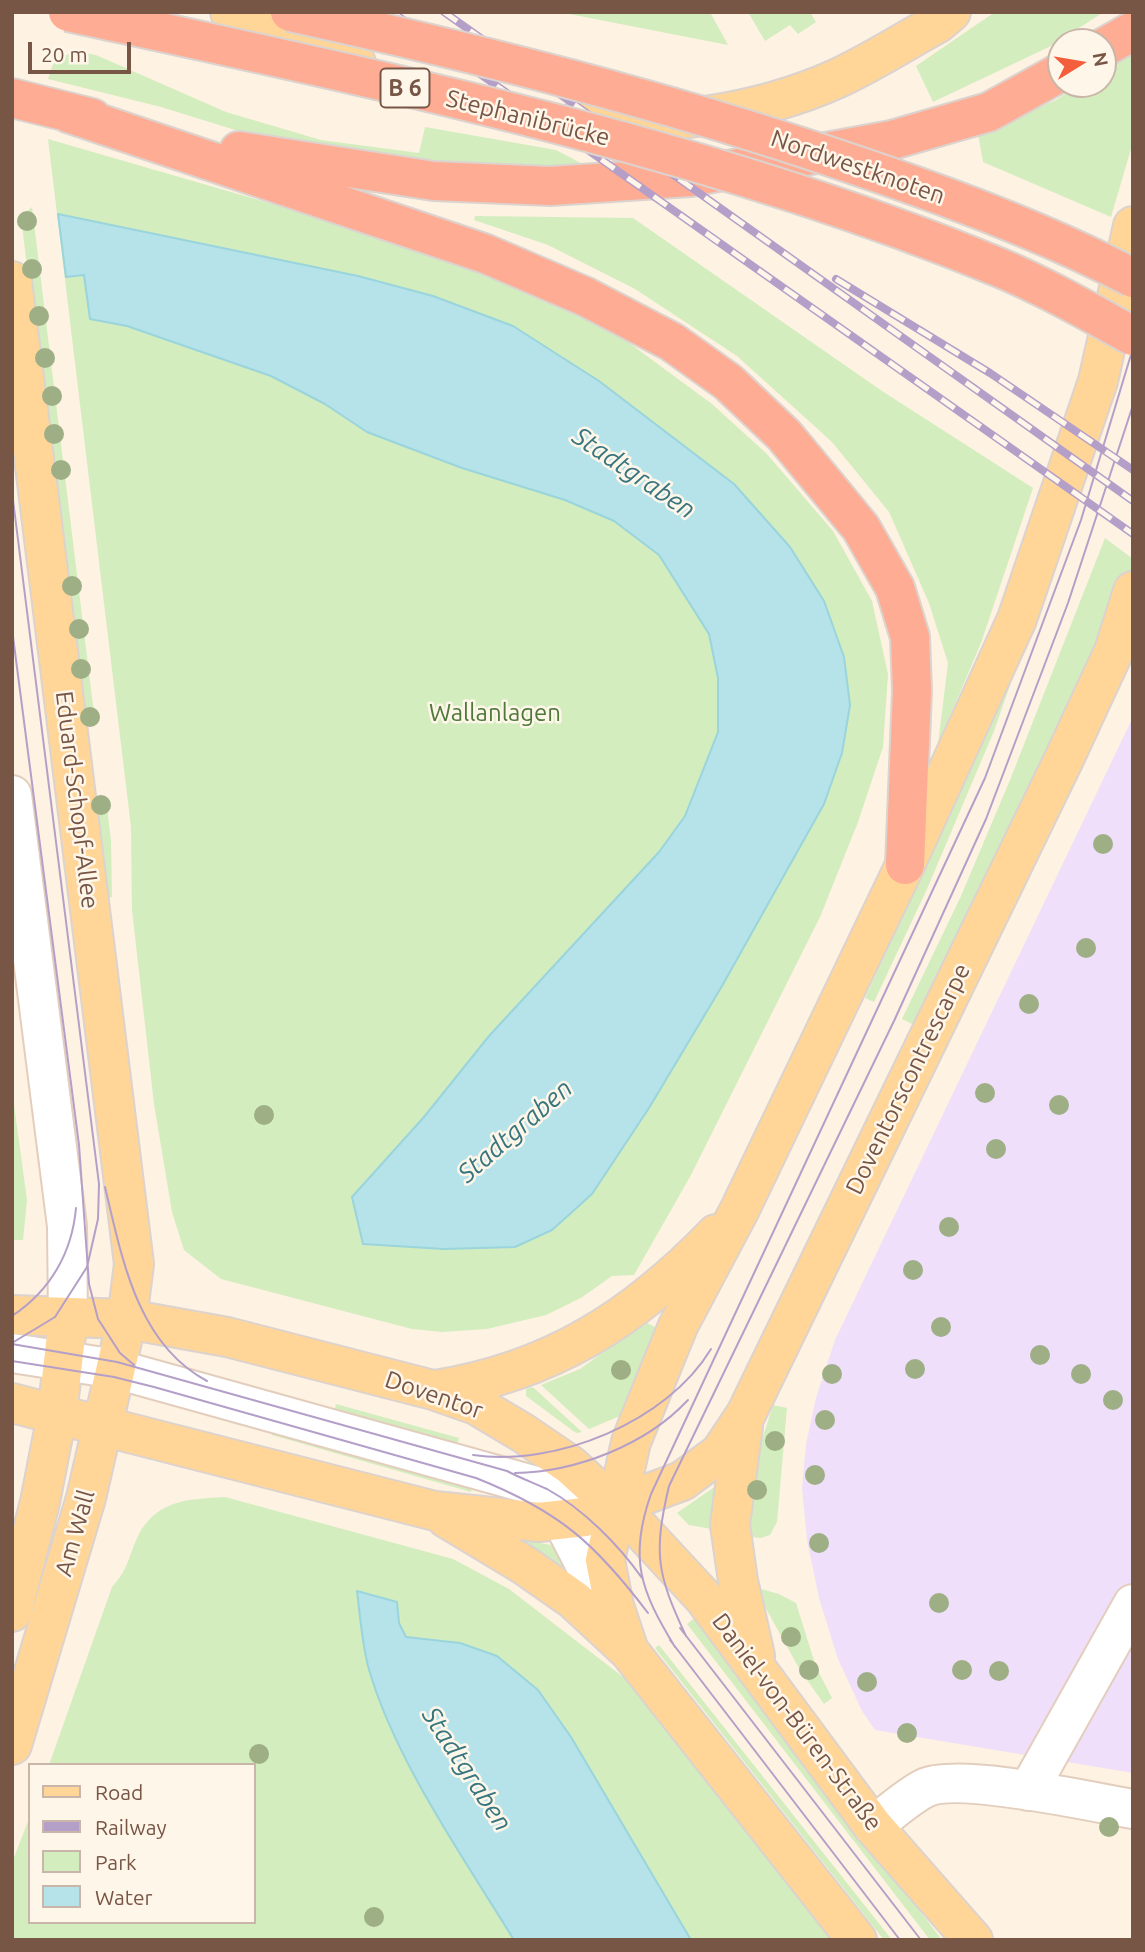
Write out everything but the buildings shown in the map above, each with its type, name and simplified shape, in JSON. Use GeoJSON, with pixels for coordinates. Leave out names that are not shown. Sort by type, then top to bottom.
{"type":"FeatureCollection","features":[{"type":"Feature","properties":{"kind":"highway","name":"Stephanibrücke"},"geometry":{"type":"LineString","coordinates":[[68,12],[338,71],[645,147],[739,177]]}},
{"type":"Feature","properties":{"kind":"highway","name":"Stephanibrücke"},"geometry":{"type":"LineString","coordinates":[[290,12],[576,79]]}},
{"type":"Feature","properties":{"kind":"highway"},"geometry":{"type":"LineString","coordinates":[[1117,40],[1133,31]]}},
{"type":"Feature","properties":{"kind":"highway","name":"Nordwestknoten"},"geometry":{"type":"LineString","coordinates":[[576,79],[696,113],[921,187],[1133,278]]}},
{"type":"Feature","properties":{"kind":"highway"},"geometry":{"type":"LineString","coordinates":[[12,98],[256,154],[434,181],[550,186],[690,177],[892,140],[989,112],[1047,80]]}},
{"type":"Feature","properties":{"kind":"highway"},"geometry":{"type":"LineString","coordinates":[[68,113],[486,254],[586,298],[671,342],[728,382],[784,435],[861,528],[895,588],[910,637],[912,691],[905,865]]}},
{"type":"Feature","properties":{"kind":"highway","name":"Nordwestknoten"},"geometry":{"type":"LineString","coordinates":[[739,177],[1000,268],[1133,336]]}},
{"type":"Feature","properties":{"kind":"main road"},"geometry":{"type":"LineString","coordinates":[[230,12],[416,86],[536,121],[613,124],[672,122],[755,108],[836,79],[938,23],[951,12]]}},
{"type":"Feature","properties":{"kind":"main road"},"geometry":{"type":"LineString","coordinates":[[629,1651],[614,1605],[605,1560],[631,1442],[678,1326],[740,1209],[905,865],[1017,619],[1098,381],[1133,226]]}},
{"type":"Feature","properties":{"kind":"main road","name":"Eduard-Schopf-Allee"},"geometry":{"type":"LineString","coordinates":[[12,281],[127,1187],[134,1264],[127,1319]]}},
{"type":"Feature","properties":{"kind":"main road","name":"Doventorscontrescarpe"},"geometry":{"type":"LineString","coordinates":[[615,1508],[692,1474],[720,1453],[746,1414],[1064,759],[1114,651],[1131,598]]}},
{"type":"Feature","properties":{"kind":"main road"},"geometry":{"type":"LineString","coordinates":[[433,1390],[475,1384],[556,1357],[611,1324],[691,1260],[740,1209]]}},
{"type":"Feature","properties":{"kind":"main road","name":"Doventor"},"geometry":{"type":"LineString","coordinates":[[12,1315],[127,1319],[236,1340],[433,1390],[476,1405],[529,1437],[570,1465],[615,1508]]}},
{"type":"Feature","properties":{"kind":"main road","name":"Am Wall"},"geometry":{"type":"LineString","coordinates":[[12,1612],[40,1502],[57,1415],[68,1318]]}},
{"type":"Feature","properties":{"kind":"main road","name":"Am Wall"},"geometry":{"type":"LineString","coordinates":[[12,1745],[86,1498],[127,1319]]}},
{"type":"Feature","properties":{"kind":"main road"},"geometry":{"type":"LineString","coordinates":[[12,1403],[435,1511],[563,1522],[615,1508]]}},
{"type":"Feature","properties":{"kind":"main road"},"geometry":{"type":"LineString","coordinates":[[746,1414],[736,1467],[730,1525],[740,1594],[761,1677]]}},
{"type":"Feature","properties":{"kind":"main road","name":"Daniel-von-Büren-Straße"},"geometry":{"type":"LineString","coordinates":[[615,1508],[658,1548],[704,1598],[873,1826],[973,1940]]}},
{"type":"Feature","properties":{"kind":"main road"},"geometry":{"type":"LineString","coordinates":[[435,1511],[507,1554],[564,1593],[629,1651],[857,1940]]}},
{"type":"Feature","properties":{"kind":"street"},"geometry":{"type":"LineString","coordinates":[[12,794],[66,1214],[68,1318]]}},
{"type":"Feature","properties":{"kind":"street"},"geometry":{"type":"LineString","coordinates":[[12,1353],[116,1369],[615,1508]]}},
{"type":"Feature","properties":{"kind":"street"},"geometry":{"type":"LineString","coordinates":[[523,1483],[563,1522],[629,1651]]}},
{"type":"Feature","properties":{"kind":"street"},"geometry":{"type":"LineString","coordinates":[[1028,1791],[1133,1604]]}},
{"type":"Feature","properties":{"kind":"street"},"geometry":{"type":"LineString","coordinates":[[873,1826],[925,1788],[944,1782],[1028,1791],[1133,1809]]}},
{"type":"Feature","properties":{"kind":"shaded area"},"geometry":{"type":"Polygon","coordinates":[[[1133,717],[1133,1773],[875,1730],[862,1711],[838,1659],[819,1598],[807,1540],[802,1488],[806,1444],[816,1398],[835,1340],[1133,717]]]}},
{"type":"Feature","properties":{"kind":"green space"},"geometry":{"type":"Polygon","coordinates":[[[559,12],[710,12],[728,45],[559,12]]]}},
{"type":"Feature","properties":{"kind":"green space"},"geometry":{"type":"Polygon","coordinates":[[[748,12],[810,12],[816,22],[798,34],[790,25],[765,41],[748,12]]]}},
{"type":"Feature","properties":{"kind":"green space"},"geometry":{"type":"Polygon","coordinates":[[[995,12],[1104,12],[1079,28],[1047,28],[1047,48],[933,102],[916,66],[995,12]]]}},
{"type":"Feature","properties":{"kind":"green space"},"geometry":{"type":"Polygon","coordinates":[[[75,51],[96,55],[226,112],[321,140],[419,153],[425,127],[556,150],[592,169],[404,162],[274,142],[161,107],[48,79],[54,61],[75,51]]]}},
{"type":"Feature","properties":{"kind":"green space"},"geometry":{"type":"Polygon","coordinates":[[[1133,51],[1133,142],[1111,217],[983,162],[978,134],[1059,98],[1117,98],[1117,61],[1133,51]]]}},
{"type":"Feature","properties":{"kind":"green space","name":"Wallanlagen"},"geometry":{"type":"Polygon","coordinates":[[[48,139],[376,234],[512,280],[617,334],[712,404],[766,453],[833,531],[872,601],[888,674],[883,747],[858,822],[820,917],[691,1175],[634,1275],[612,1276],[581,1298],[546,1315],[487,1329],[442,1332],[412,1329],[221,1279],[184,1250],[172,1212],[154,1104],[132,910],[131,827],[48,139]]]}},
{"type":"Feature","properties":{"kind":"green space"},"geometry":{"type":"Polygon","coordinates":[[[32,207],[95,722],[83,724],[21,217],[32,207]]]}},
{"type":"Feature","properties":{"kind":"green space"},"geometry":{"type":"Polygon","coordinates":[[[475,216],[633,218],[882,391],[1033,488],[981,643],[938,744],[948,663],[929,603],[889,512],[832,442],[737,356],[635,289],[548,245],[474,220],[475,216]]]}},
{"type":"Feature","properties":{"kind":"green space"},"geometry":{"type":"Polygon","coordinates":[[[1067,523],[994,731],[927,889],[874,1002],[865,998],[970,762],[1067,523]]]}},
{"type":"Feature","properties":{"kind":"green space"},"geometry":{"type":"Polygon","coordinates":[[[1105,538],[1133,559],[1133,566],[1007,840],[916,1026],[902,1019],[961,896],[1010,780],[1105,538]]]}},
{"type":"Feature","properties":{"kind":"green space"},"geometry":{"type":"Polygon","coordinates":[[[106,799],[111,841],[112,897],[106,898],[94,801],[106,799]]]}},
{"type":"Feature","properties":{"kind":"green space"},"geometry":{"type":"Polygon","coordinates":[[[12,1090],[27,1200],[23,1240],[12,1240],[12,1090]]]}},
{"type":"Feature","properties":{"kind":"green space"},"geometry":{"type":"Polygon","coordinates":[[[645,1322],[661,1330],[620,1416],[589,1429],[541,1385],[580,1369],[645,1322]]]}},
{"type":"Feature","properties":{"kind":"green space"},"geometry":{"type":"Polygon","coordinates":[[[532,1387],[582,1432],[576,1433],[526,1396],[526,1389],[532,1387]]]}},
{"type":"Feature","properties":{"kind":"green space"},"geometry":{"type":"Polygon","coordinates":[[[336,1404],[459,1438],[458,1443],[334,1413],[336,1404]]]}},
{"type":"Feature","properties":{"kind":"green space"},"geometry":{"type":"Polygon","coordinates":[[[773,1405],[787,1408],[777,1522],[770,1535],[761,1538],[741,1536],[755,1462],[773,1405]]]}},
{"type":"Feature","properties":{"kind":"green space"},"geometry":{"type":"Polygon","coordinates":[[[273,1430],[472,1487],[471,1492],[272,1435],[273,1430]]]}},
{"type":"Feature","properties":{"kind":"green space"},"geometry":{"type":"Polygon","coordinates":[[[723,1481],[717,1530],[689,1525],[677,1513],[723,1481]]]}},
{"type":"Feature","properties":{"kind":"green space"},"geometry":{"type":"Polygon","coordinates":[[[225,1497],[453,1559],[509,1589],[636,1687],[839,1940],[12,1940],[12,1863],[28,1821],[28,1924],[256,1924],[256,1763],[50,1763],[112,1587],[126,1567],[139,1534],[147,1522],[166,1507],[200,1499],[225,1497]]]}},
{"type":"Feature","properties":{"kind":"green space"},"geometry":{"type":"Polygon","coordinates":[[[517,1539],[551,1545],[563,1559],[563,1565],[556,1568],[517,1539]]]}},
{"type":"Feature","properties":{"kind":"green space"},"geometry":{"type":"Polygon","coordinates":[[[754,1587],[779,1594],[796,1603],[816,1667],[832,1698],[824,1704],[800,1670],[754,1587]]]}},
{"type":"Feature","properties":{"kind":"green space"},"geometry":{"type":"Polygon","coordinates":[[[696,1617],[942,1940],[930,1940],[687,1624],[696,1617]]]}},
{"type":"Feature","properties":{"kind":"green space"},"geometry":{"type":"Polygon","coordinates":[[[659,1645],[892,1940],[884,1940],[655,1648],[659,1645]]]}},
{"type":"Feature","properties":{"kind":"water","name":"Stadtgraben"},"geometry":{"type":"Polygon","coordinates":[[[58,214],[358,276],[433,296],[513,326],[599,381],[734,484],[790,547],[824,601],[844,657],[850,705],[842,753],[824,804],[722,986],[649,1108],[592,1194],[552,1230],[515,1247],[444,1249],[363,1244],[352,1197],[424,1117],[489,1036],[659,852],[685,816],[718,732],[718,678],[709,634],[659,555],[614,521],[565,500],[462,468],[367,432],[325,404],[271,376],[127,326],[90,319],[84,275],[66,277],[58,214]]]}},
{"type":"Feature","properties":{"kind":"water","name":"Stadtgraben"},"geometry":{"type":"Polygon","coordinates":[[[357,1591],[397,1602],[399,1623],[406,1637],[460,1643],[497,1656],[538,1690],[571,1737],[691,1940],[514,1940],[432,1807],[395,1736],[368,1666],[357,1591]]]}},
{"type":"Feature","properties":{"kind":"tram line"},"geometry":{"type":"LineString","coordinates":[[675,1647],[654,1609],[642,1574],[640,1537],[651,1494],[985,778],[1081,520],[1133,348]]}},
{"type":"Feature","properties":{"kind":"tram line"},"geometry":{"type":"LineString","coordinates":[[686,1636],[669,1596],[661,1563],[661,1529],[669,1486],[894,1021],[986,819],[1068,603],[1133,405]]}},
{"type":"Feature","properties":{"kind":"tram line"},"geometry":{"type":"LineString","coordinates":[[12,492],[99,1184],[98,1219],[87,1267],[55,1317],[12,1343]]}},
{"type":"Feature","properties":{"kind":"tram line"},"geometry":{"type":"LineString","coordinates":[[12,629],[79,1145],[89,1284],[98,1319],[120,1353],[134,1365]]}},
{"type":"Feature","properties":{"kind":"tram line"},"geometry":{"type":"LineString","coordinates":[[105,1187],[126,1270],[148,1322],[164,1345],[183,1365],[207,1381]]}},
{"type":"Feature","properties":{"kind":"tram line"},"geometry":{"type":"LineString","coordinates":[[12,1316],[37,1295],[57,1270],[70,1240],[76,1208]]}},
{"type":"Feature","properties":{"kind":"tram line"},"geometry":{"type":"LineString","coordinates":[[12,1344],[117,1362],[507,1471],[547,1489],[587,1517],[611,1540],[642,1578]]}},
{"type":"Feature","properties":{"kind":"tram line"},"geometry":{"type":"LineString","coordinates":[[473,1455],[505,1457],[539,1454],[607,1434],[638,1418],[667,1398],[692,1375],[711,1349]]}},
{"type":"Feature","properties":{"kind":"tram line"},"geometry":{"type":"LineString","coordinates":[[12,1361],[114,1377],[154,1387],[476,1478],[530,1503],[573,1532],[610,1567],[648,1613]]}},
{"type":"Feature","properties":{"kind":"tram line"},"geometry":{"type":"LineString","coordinates":[[515,1473],[562,1468],[609,1453],[652,1430],[688,1400]]}},
{"type":"Feature","properties":{"kind":"tram line"},"geometry":{"type":"LineString","coordinates":[[680,1628],[921,1940]]}},
{"type":"Feature","properties":{"kind":"tram line"},"geometry":{"type":"LineString","coordinates":[[670,1640],[900,1940]]}},
{"type":"Feature","properties":{"kind":"railway"},"geometry":{"type":"LineString","coordinates":[[392,12],[1133,534]]}},
{"type":"Feature","properties":{"kind":"railway"},"geometry":{"type":"LineString","coordinates":[[444,12],[1133,501]]}},
{"type":"Feature","properties":{"kind":"railway"},"geometry":{"type":"LineString","coordinates":[[836,279],[990,373],[1133,470]]}}]}
